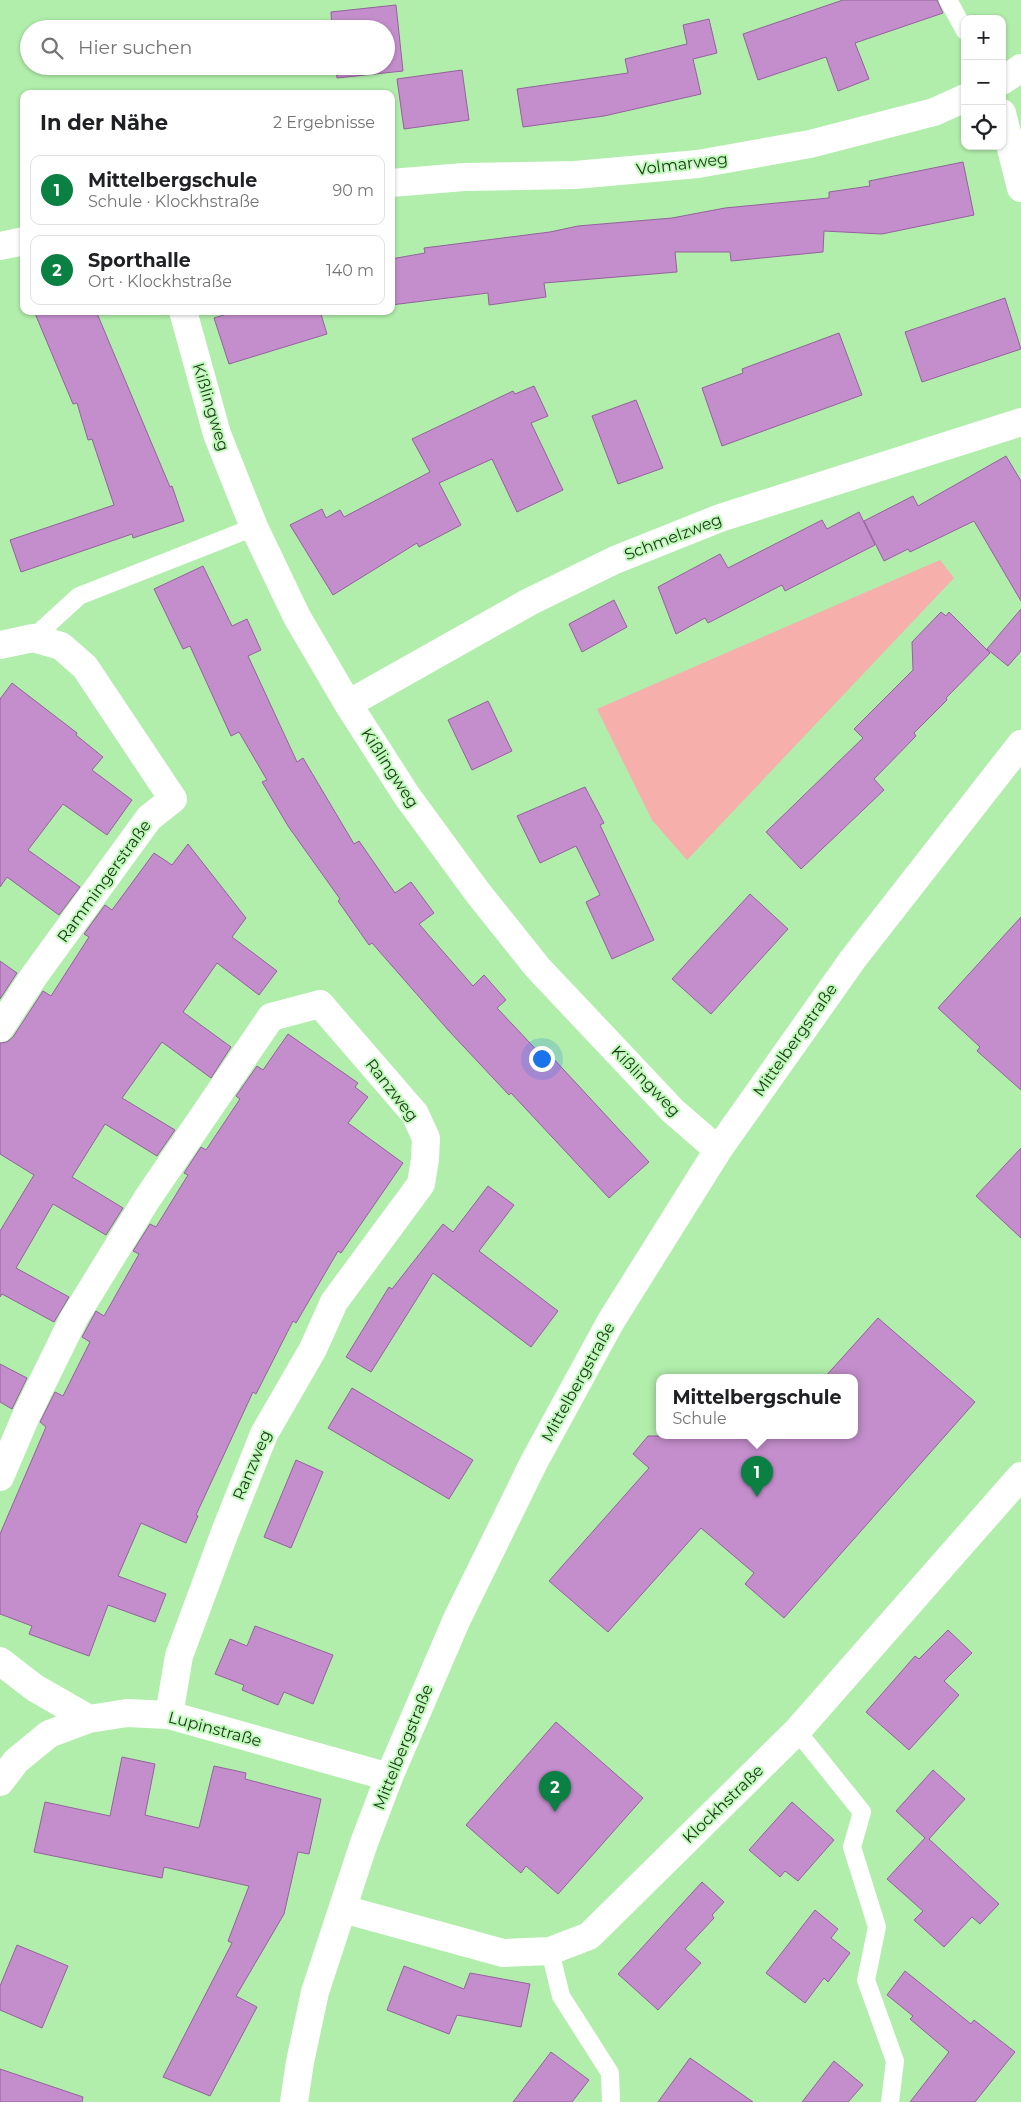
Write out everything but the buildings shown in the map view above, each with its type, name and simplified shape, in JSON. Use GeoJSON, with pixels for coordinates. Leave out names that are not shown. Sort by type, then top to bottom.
{"type":"FeatureCollection","features":[{"type":"Feature","properties":{"kind":"street"},"geometry":{"type":"LineString","coordinates":[[1006,78],[1021,68]]}},
{"type":"Feature","properties":{"kind":"street","name":"Volmarweg"},"geometry":{"type":"LineString","coordinates":[[395,183],[464,177],[575,176],[698,164],[810,144],[934,112],[961,100]]}},
{"type":"Feature","properties":{"kind":"street"},"geometry":{"type":"LineString","coordinates":[[1006,129],[1021,188]]}},
{"type":"Feature","properties":{"kind":"street"},"geometry":{"type":"LineString","coordinates":[[0,246],[20,242]]}},
{"type":"Feature","properties":{"kind":"street","name":"Kißlingweg"},"geometry":{"type":"LineString","coordinates":[[184,315],[217,434],[254,527],[297,617],[348,704],[412,804],[478,893],[538,968],[673,1111],[718,1150]]}},
{"type":"Feature","properties":{"kind":"street","name":"Schmelzweg"},"geometry":{"type":"LineString","coordinates":[[348,704],[529,602],[615,560],[720,518],[1021,422]]}},
{"type":"Feature","properties":{"kind":"street","name":"Rammingerstraße"},"geometry":{"type":"LineString","coordinates":[[0,645],[33,638],[61,646],[85,667],[173,799],[149,818],[34,976],[0,1028]]}},
{"type":"Feature","properties":{"kind":"street","name":"Mittelbergstraße"},"geometry":{"type":"LineString","coordinates":[[294,2102],[300,2062],[315,1992],[389,1777],[457,1619],[534,1462],[611,1321],[718,1150],[853,958],[1021,744]]}},
{"type":"Feature","properties":{"kind":"street","name":"Ranzweg"},"geometry":{"type":"LineString","coordinates":[[0,1477],[26,1416],[74,1318],[147,1199],[271,1018],[320,1004],[415,1114],[426,1138],[421,1184],[334,1302],[313,1349],[264,1434],[179,1656],[169,1715]]}},
{"type":"Feature","properties":{"kind":"street","name":"Klockhstraße"},"geometry":{"type":"LineString","coordinates":[[343,1909],[502,1952],[550,1951],[589,1936],[797,1731],[1021,1476]]}},
{"type":"Feature","properties":{"kind":"street"},"geometry":{"type":"LineString","coordinates":[[0,1661],[35,1688],[89,1719]]}},
{"type":"Feature","properties":{"kind":"street","name":"Lupinstraße"},"geometry":{"type":"LineString","coordinates":[[0,1782],[16,1761],[49,1734],[89,1719],[127,1713],[169,1715],[389,1777]]}},
{"type":"Feature","properties":{"kind":"lane"},"geometry":{"type":"LineString","coordinates":[[948,0],[961,24]]}},
{"type":"Feature","properties":{"kind":"lane"},"geometry":{"type":"LineString","coordinates":[[33,638],[78,596],[254,527]]}},
{"type":"Feature","properties":{"kind":"lane"},"geometry":{"type":"LineString","coordinates":[[797,1731],[862,1812],[852,1847],[877,1927],[866,1980],[895,2061],[890,2102]]}},
{"type":"Feature","properties":{"kind":"lane"},"geometry":{"type":"LineString","coordinates":[[550,1951],[560,1996],[610,2073],[611,2102]]}},
{"type":"Feature","properties":{"kind":"shaded area"},"geometry":{"type":"Polygon","coordinates":[[[940,560],[954,578],[687,860],[652,820],[597,709],[940,560]]]}},
{"type":"Feature","properties":{"kind":"place","name":"Mittelbergschule"},"geometry":{"type":"Point","coordinates":[757,1497]}},
{"type":"Feature","properties":{"kind":"place","name":"Sporthalle"},"geometry":{"type":"Point","coordinates":[555,1812]}}]}
